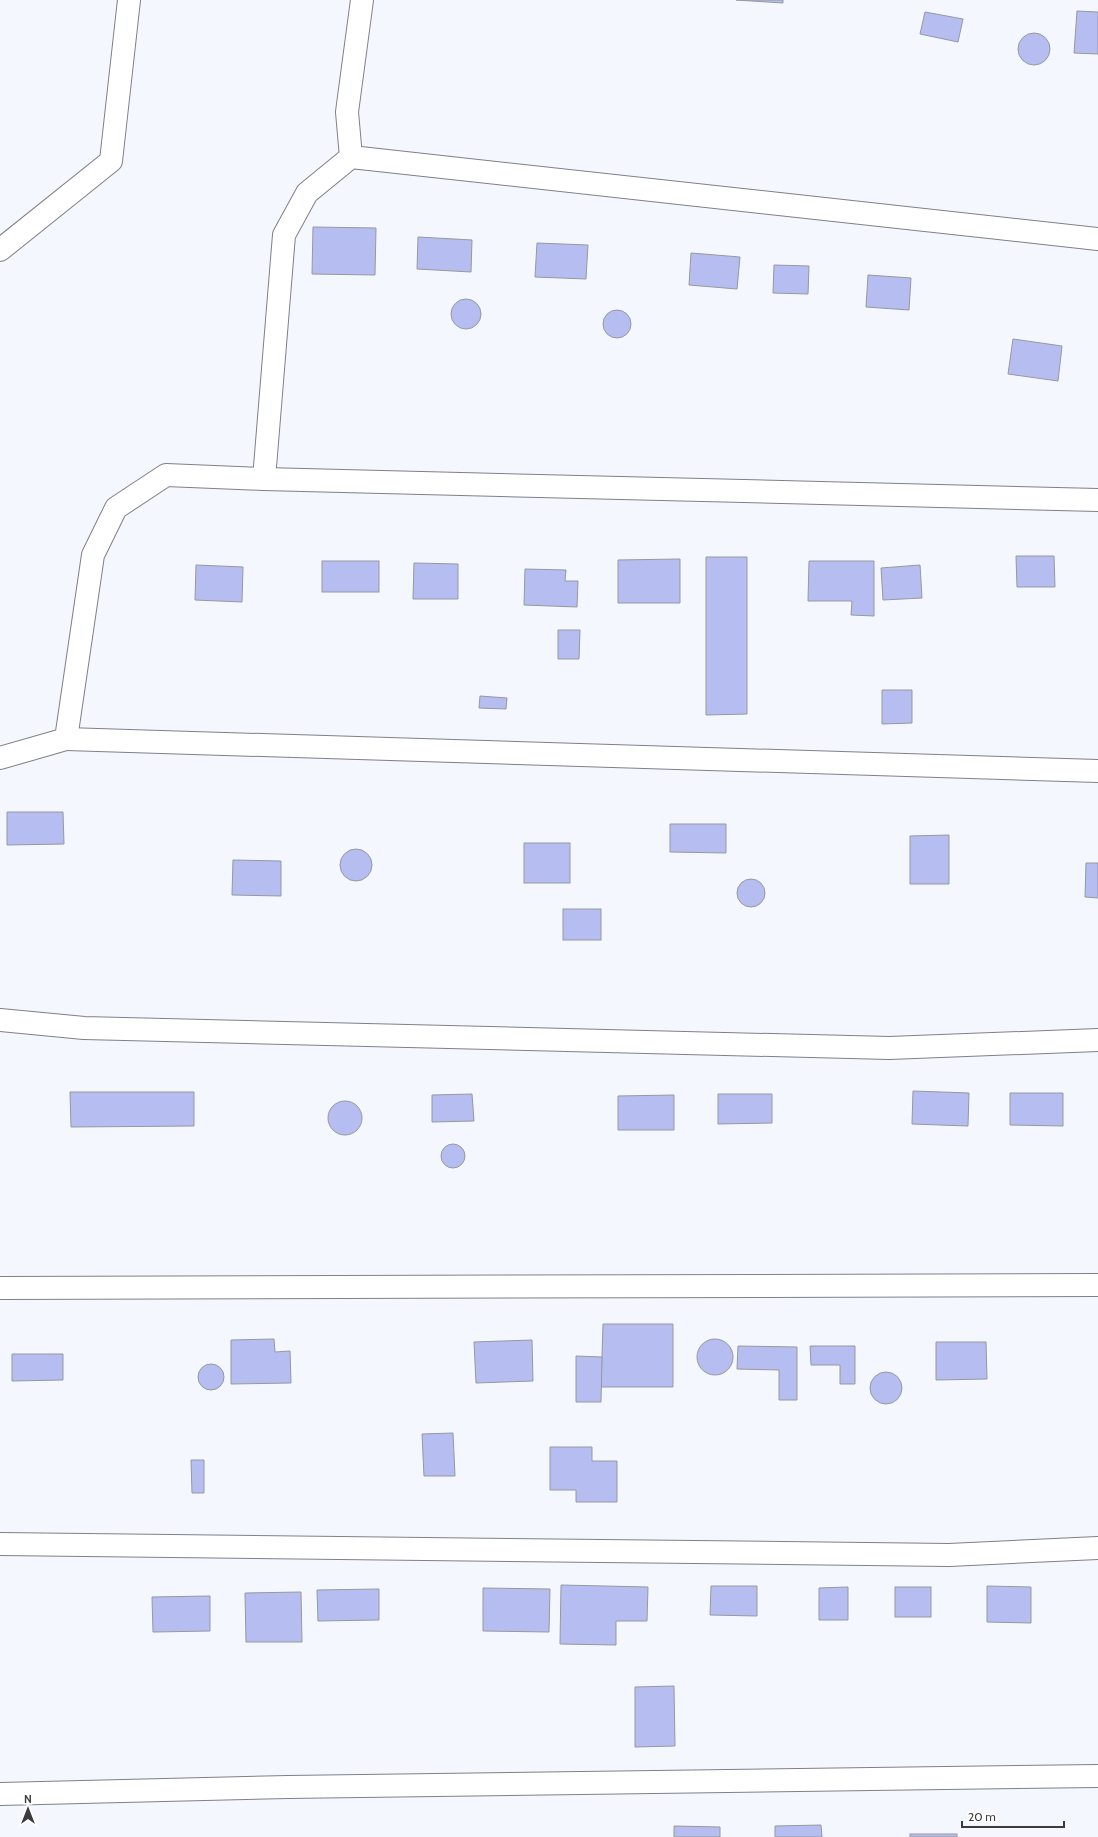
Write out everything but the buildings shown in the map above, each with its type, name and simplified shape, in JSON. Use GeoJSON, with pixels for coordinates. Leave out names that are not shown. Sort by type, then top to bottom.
{"type":"FeatureCollection","features":[{"type":"Feature","properties":{"kind":"street"},"geometry":{"type":"LineString","coordinates":[[0,250],[111,161],[129,0]]}},
{"type":"Feature","properties":{"kind":"street"},"geometry":{"type":"LineString","coordinates":[[351,157],[347,112],[362,0]]}},
{"type":"Feature","properties":{"kind":"street"},"geometry":{"type":"LineString","coordinates":[[264,479],[284,235],[308,192],[351,157],[1098,240]]}},
{"type":"Feature","properties":{"kind":"street"},"geometry":{"type":"LineString","coordinates":[[66,739],[92,554],[116,508],[166,475],[264,479],[1098,500]]}},
{"type":"Feature","properties":{"kind":"street"},"geometry":{"type":"LineString","coordinates":[[0,758],[66,739],[1098,771]]}},
{"type":"Feature","properties":{"kind":"street"},"geometry":{"type":"LineString","coordinates":[[0,1020],[84,1028],[888,1048],[1098,1040]]}},
{"type":"Feature","properties":{"kind":"street"},"geometry":{"type":"LineString","coordinates":[[0,1288],[1098,1285]]}},
{"type":"Feature","properties":{"kind":"street"},"geometry":{"type":"LineString","coordinates":[[0,1544],[949,1555],[1098,1548]]}},
{"type":"Feature","properties":{"kind":"street"},"geometry":{"type":"LineString","coordinates":[[0,1794],[288,1787],[1098,1776]]}}]}
